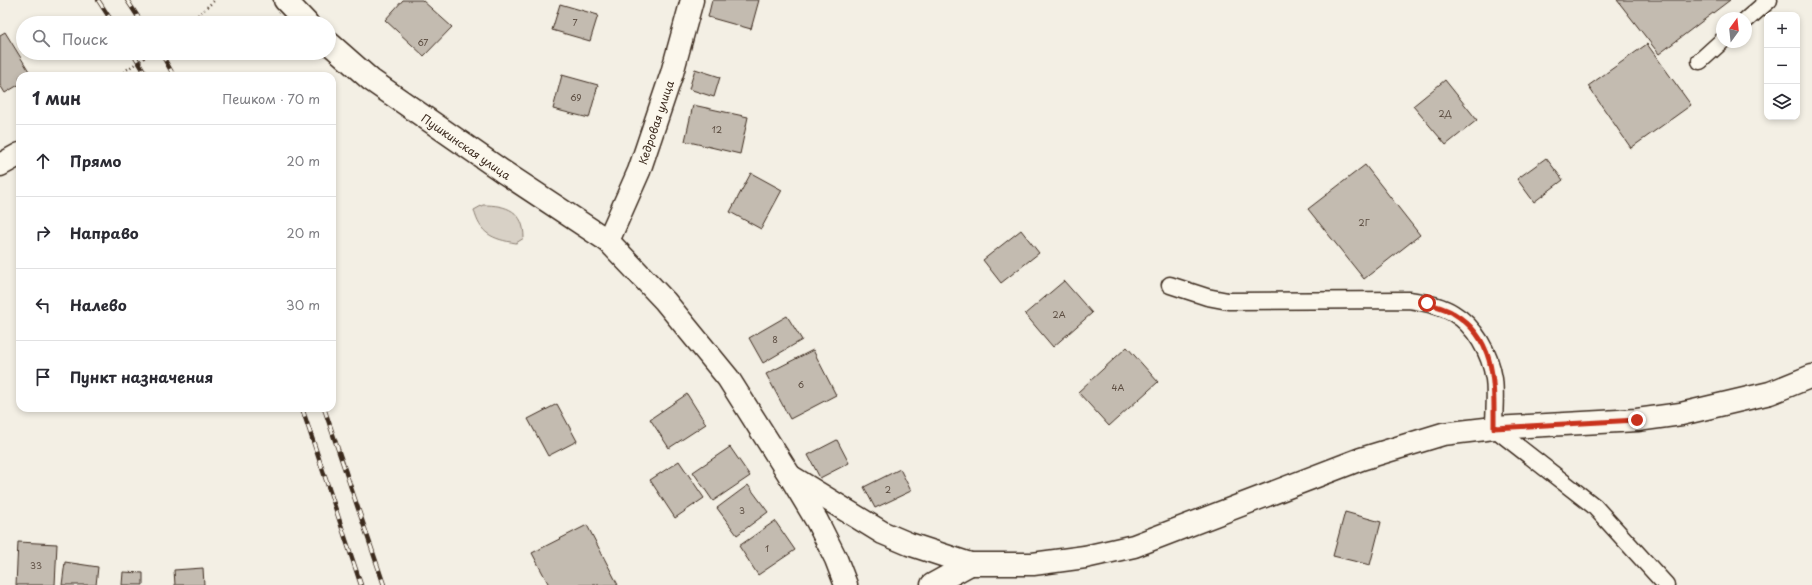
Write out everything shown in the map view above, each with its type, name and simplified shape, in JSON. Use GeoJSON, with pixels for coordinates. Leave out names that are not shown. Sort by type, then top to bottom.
{"type":"FeatureCollection","features":[{"type":"Feature","properties":{"kind":"street"},"geometry":{"type":"LineString","coordinates":[[285,0],[300,16]]}},
{"type":"Feature","properties":{"kind":"street","name":"Кедровая улица"},"geometry":{"type":"LineString","coordinates":[[608,241],[639,171],[672,73],[692,0]]}},
{"type":"Feature","properties":{"kind":"street","name":"Пушкинская улица"},"geometry":{"type":"LineString","coordinates":[[336,49],[371,80],[502,171],[608,241],[665,301],[728,378],[790,476],[820,528],[836,559],[846,585]]}},
{"type":"Feature","properties":{"kind":"street"},"geometry":{"type":"LineString","coordinates":[[0,165],[16,156]]}},
{"type":"Feature","properties":{"kind":"street"},"geometry":{"type":"LineString","coordinates":[[790,476],[883,533],[909,544],[970,564],[1033,564],[1085,557],[1134,546],[1362,459],[1443,434],[1494,428],[1637,420],[1681,414],[1770,393],[1812,376]]}},
{"type":"Feature","properties":{"kind":"street"},"geometry":{"type":"LineString","coordinates":[[932,585],[970,564]]}},
{"type":"Feature","properties":{"kind":"lane"},"geometry":{"type":"LineString","coordinates":[[1752,15],[1769,0]]}},
{"type":"Feature","properties":{"kind":"lane"},"geometry":{"type":"LineString","coordinates":[[1700,61],[1716,46]]}},
{"type":"Feature","properties":{"kind":"lane"},"geometry":{"type":"LineString","coordinates":[[1170,285],[1207,297],[1228,301],[1409,300],[1427,303],[1452,312],[1468,325],[1482,343],[1490,362],[1494,380],[1494,428],[1594,506],[1666,585]]}},
{"type":"Feature","properties":{"kind":"path"},"geometry":{"type":"LineString","coordinates":[[197,16],[215,0]]}},
{"type":"Feature","properties":{"kind":"path"},"geometry":{"type":"LineString","coordinates":[[123,72],[141,60]]}},
{"type":"Feature","properties":{"kind":"shaded area"},"geometry":{"type":"Polygon","coordinates":[[[483,205],[500,206],[512,211],[521,221],[524,238],[516,243],[500,240],[488,234],[480,225],[474,210],[483,205]]]}},
{"type":"Feature","properties":{"kind":"building"},"geometry":{"type":"Polygon","coordinates":[[[403,0],[422,0],[452,27],[424,56],[385,20],[403,0]]]}},
{"type":"Feature","properties":{"kind":"building"},"geometry":{"type":"Polygon","coordinates":[[[712,0],[759,0],[751,29],[708,17],[712,0]]]}},
{"type":"Feature","properties":{"kind":"building"},"geometry":{"type":"Polygon","coordinates":[[[1617,0],[1730,0],[1659,54],[1617,0]]]}},
{"type":"Feature","properties":{"kind":"building"},"geometry":{"type":"Polygon","coordinates":[[[560,4],[598,15],[590,41],[552,30],[560,4]]]}},
{"type":"Feature","properties":{"kind":"building"},"geometry":{"type":"Polygon","coordinates":[[[5,32],[16,50],[16,60],[22,60],[30,72],[16,72],[16,86],[5,93],[0,85],[0,35],[5,32]]]}},
{"type":"Feature","properties":{"kind":"building"},"geometry":{"type":"Polygon","coordinates":[[[1647,44],[1691,105],[1631,148],[1588,86],[1647,44]]]}},
{"type":"Feature","properties":{"kind":"building"},"geometry":{"type":"Polygon","coordinates":[[[695,69],[720,77],[714,97],[689,89],[695,69]]]}},
{"type":"Feature","properties":{"kind":"building"},"geometry":{"type":"Polygon","coordinates":[[[562,75],[598,85],[589,118],[553,109],[562,75]]]}},
{"type":"Feature","properties":{"kind":"building"},"geometry":{"type":"Polygon","coordinates":[[[1445,80],[1477,120],[1446,145],[1413,106],[1445,80]]]}},
{"type":"Feature","properties":{"kind":"building"},"geometry":{"type":"Polygon","coordinates":[[[693,105],[748,117],[740,154],[685,141],[693,105]]]}},
{"type":"Feature","properties":{"kind":"building"},"geometry":{"type":"Polygon","coordinates":[[[1546,158],[1563,180],[1534,202],[1517,179],[1546,158]]]}},
{"type":"Feature","properties":{"kind":"building"},"geometry":{"type":"Polygon","coordinates":[[[1365,165],[1420,235],[1364,279],[1308,209],[1365,165]]]}},
{"type":"Feature","properties":{"kind":"building"},"geometry":{"type":"Polygon","coordinates":[[[751,173],[782,190],[761,229],[730,212],[751,173]]]}},
{"type":"Feature","properties":{"kind":"building"},"geometry":{"type":"Polygon","coordinates":[[[1021,230],[1039,253],[1001,283],[983,260],[1021,230]]]}},
{"type":"Feature","properties":{"kind":"building"},"geometry":{"type":"Polygon","coordinates":[[[1064,281],[1092,313],[1053,347],[1025,314],[1064,281]]]}},
{"type":"Feature","properties":{"kind":"building"},"geometry":{"type":"Polygon","coordinates":[[[787,316],[802,340],[763,363],[749,338],[787,316]]]}},
{"type":"Feature","properties":{"kind":"building"},"geometry":{"type":"Polygon","coordinates":[[[1127,347],[1158,382],[1109,426],[1078,392],[1127,347]]]}},
{"type":"Feature","properties":{"kind":"building"},"geometry":{"type":"Polygon","coordinates":[[[813,350],[836,395],[790,419],[766,374],[813,350]]]}},
{"type":"Feature","properties":{"kind":"building"},"geometry":{"type":"Polygon","coordinates":[[[687,394],[706,424],[669,448],[650,419],[687,394]]]}},
{"type":"Feature","properties":{"kind":"building"},"geometry":{"type":"Polygon","coordinates":[[[557,404],[577,441],[548,456],[528,419],[557,404]]]}},
{"type":"Feature","properties":{"kind":"building"},"geometry":{"type":"Polygon","coordinates":[[[837,440],[849,463],[820,478],[808,455],[837,440]]]}},
{"type":"Feature","properties":{"kind":"building"},"geometry":{"type":"Polygon","coordinates":[[[730,447],[750,476],[713,501],[693,472],[730,447]]]}},
{"type":"Feature","properties":{"kind":"building"},"geometry":{"type":"Polygon","coordinates":[[[679,461],[704,498],[675,518],[650,480],[679,461]]]}},
{"type":"Feature","properties":{"kind":"building"},"geometry":{"type":"Polygon","coordinates":[[[900,469],[911,491],[875,508],[864,487],[900,469]]]}},
{"type":"Feature","properties":{"kind":"building"},"geometry":{"type":"Polygon","coordinates":[[[748,485],[768,512],[737,535],[717,508],[748,485]]]}},
{"type":"Feature","properties":{"kind":"building"},"geometry":{"type":"Polygon","coordinates":[[[1345,512],[1381,522],[1370,565],[1333,556],[1345,512]]]}},
{"type":"Feature","properties":{"kind":"building"},"geometry":{"type":"Polygon","coordinates":[[[775,521],[795,550],[758,575],[739,546],[775,521]]]}},
{"type":"Feature","properties":{"kind":"building"},"geometry":{"type":"Polygon","coordinates":[[[587,525],[618,585],[549,585],[532,553],[587,525]]]}},
{"type":"Feature","properties":{"kind":"building"},"geometry":{"type":"Polygon","coordinates":[[[18,542],[57,544],[55,585],[16,585],[18,542]]]}},
{"type":"Feature","properties":{"kind":"building"},"geometry":{"type":"Polygon","coordinates":[[[65,562],[98,567],[96,585],[62,585],[65,562]]]}},
{"type":"Feature","properties":{"kind":"building"},"geometry":{"type":"Polygon","coordinates":[[[203,568],[204,585],[175,585],[174,570],[203,568]]]}},
{"type":"Feature","properties":{"kind":"building"},"geometry":{"type":"Polygon","coordinates":[[[123,572],[143,573],[143,585],[122,585],[123,572]]]}},
{"type":"Feature","properties":{"kind":"railway"},"geometry":{"type":"LineString","coordinates":[[98,0],[108,16]]}},
{"type":"Feature","properties":{"kind":"railway"},"geometry":{"type":"LineString","coordinates":[[127,0],[137,16]]}},
{"type":"Feature","properties":{"kind":"railway"},"geometry":{"type":"LineString","coordinates":[[137,60],[145,72]]}},
{"type":"Feature","properties":{"kind":"railway"},"geometry":{"type":"LineString","coordinates":[[165,60],[172,72]]}},
{"type":"Feature","properties":{"kind":"railway"},"geometry":{"type":"LineString","coordinates":[[303,412],[361,585]]}},
{"type":"Feature","properties":{"kind":"railway"},"geometry":{"type":"LineString","coordinates":[[325,412],[384,585]]}},
{"type":"Feature","properties":{"kind":"route"},"geometry":{"type":"LineString","coordinates":[[1427,303],[1452,312],[1468,325],[1482,343],[1490,362],[1494,380],[1494,428],[1637,420]]}}]}
